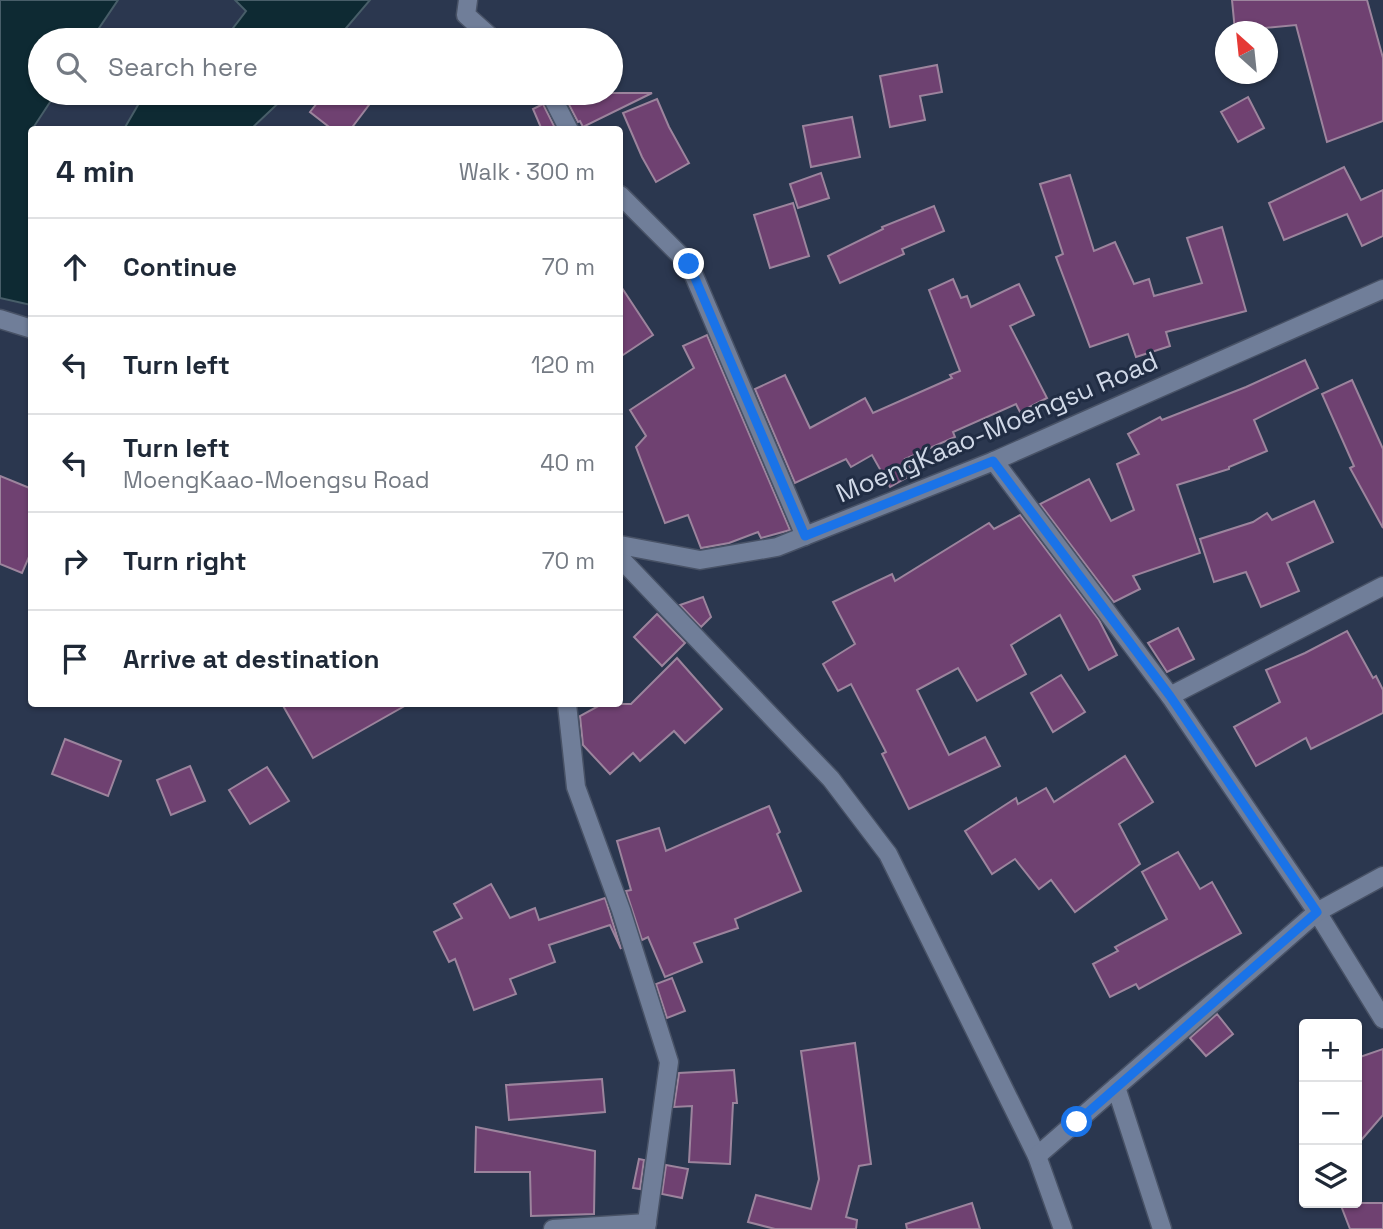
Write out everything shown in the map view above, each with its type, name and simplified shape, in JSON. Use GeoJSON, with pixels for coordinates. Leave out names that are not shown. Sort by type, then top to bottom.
{"type":"FeatureCollection","features":[{"type":"Feature","properties":{"kind":"street"},"geometry":{"type":"LineString","coordinates":[[468,0],[466,15],[481,28]]}},
{"type":"Feature","properties":{"kind":"street"},"geometry":{"type":"LineString","coordinates":[[556,105],[567,126]]}},
{"type":"Feature","properties":{"kind":"street"},"geometry":{"type":"LineString","coordinates":[[623,198],[689,264],[805,536]]}},
{"type":"Feature","properties":{"kind":"street","name":"MoengKaao-Moengsu Road"},"geometry":{"type":"LineString","coordinates":[[623,546],[701,560],[777,547],[993,461],[1383,289]]}},
{"type":"Feature","properties":{"kind":"street"},"geometry":{"type":"LineString","coordinates":[[0,319],[28,328]]}},
{"type":"Feature","properties":{"kind":"street"},"geometry":{"type":"LineString","coordinates":[[993,461],[1170,696],[1317,912],[1383,1019]]}},
{"type":"Feature","properties":{"kind":"street"},"geometry":{"type":"LineString","coordinates":[[623,561],[831,779],[888,854],[1037,1156],[1063,1229]]}},
{"type":"Feature","properties":{"kind":"street"},"geometry":{"type":"LineString","coordinates":[[1170,696],[1383,586]]}},
{"type":"Feature","properties":{"kind":"street"},"geometry":{"type":"LineString","coordinates":[[554,1229],[646,1226],[669,1062],[621,910],[576,787],[567,707]]}},
{"type":"Feature","properties":{"kind":"street"},"geometry":{"type":"LineString","coordinates":[[1037,1156],[1317,912],[1383,877]]}},
{"type":"Feature","properties":{"kind":"street"},"geometry":{"type":"LineString","coordinates":[[1116,1087],[1162,1229]]}},
{"type":"Feature","properties":{"kind":"water"},"geometry":{"type":"Polygon","coordinates":[[[0,0],[118,0],[99,28],[28,28],[28,105],[48,105],[34,126],[28,126],[28,304],[0,298],[0,0]]]}},
{"type":"Feature","properties":{"kind":"water"},"geometry":{"type":"Polygon","coordinates":[[[235,0],[370,0],[346,28],[233,28],[246,11],[235,0]]]}},
{"type":"Feature","properties":{"kind":"water"},"geometry":{"type":"Polygon","coordinates":[[[138,105],[276,105],[254,126],[126,126],[138,105]]]}},
{"type":"Feature","properties":{"kind":"building"},"geometry":{"type":"Polygon","coordinates":[[[1232,0],[1367,0],[1383,58],[1383,121],[1327,142],[1296,25],[1278,27],[1278,21],[1234,21],[1232,0]]]}},
{"type":"Feature","properties":{"kind":"building"},"geometry":{"type":"Polygon","coordinates":[[[937,65],[942,92],[920,96],[925,120],[890,127],[880,76],[937,65]]]}},
{"type":"Feature","properties":{"kind":"building"},"geometry":{"type":"Polygon","coordinates":[[[623,93],[652,93],[585,126],[578,122],[569,105],[623,105],[623,93]]]}},
{"type":"Feature","properties":{"kind":"building"},"geometry":{"type":"Polygon","coordinates":[[[1248,97],[1264,128],[1238,142],[1221,112],[1248,97]]]}},
{"type":"Feature","properties":{"kind":"building"},"geometry":{"type":"Polygon","coordinates":[[[657,99],[689,163],[656,182],[623,113],[657,99]]]}},
{"type":"Feature","properties":{"kind":"building"},"geometry":{"type":"Polygon","coordinates":[[[316,105],[369,105],[353,126],[328,126],[310,112],[316,105]]]}},
{"type":"Feature","properties":{"kind":"building"},"geometry":{"type":"Polygon","coordinates":[[[544,105],[554,126],[540,126],[533,109],[544,105]]]}},
{"type":"Feature","properties":{"kind":"building"},"geometry":{"type":"Polygon","coordinates":[[[852,117],[860,157],[811,167],[803,126],[852,117]]]}},
{"type":"Feature","properties":{"kind":"building"},"geometry":{"type":"Polygon","coordinates":[[[1344,167],[1361,200],[1383,190],[1383,236],[1362,246],[1347,214],[1284,240],[1269,203],[1344,167]]]}},
{"type":"Feature","properties":{"kind":"building"},"geometry":{"type":"Polygon","coordinates":[[[821,173],[829,198],[798,208],[790,184],[821,173]]]}},
{"type":"Feature","properties":{"kind":"building"},"geometry":{"type":"Polygon","coordinates":[[[1070,175],[1094,251],[1115,242],[1134,284],[1149,279],[1154,296],[1202,283],[1187,238],[1222,227],[1246,311],[1166,332],[1170,346],[1136,357],[1128,334],[1090,347],[1056,257],[1063,254],[1040,184],[1070,175]]]}},
{"type":"Feature","properties":{"kind":"building"},"geometry":{"type":"Polygon","coordinates":[[[793,203],[809,256],[770,268],[754,215],[793,203]]]}},
{"type":"Feature","properties":{"kind":"building"},"geometry":{"type":"Polygon","coordinates":[[[934,206],[944,231],[902,249],[904,254],[840,283],[828,256],[883,229],[882,227],[934,206]]]}},
{"type":"Feature","properties":{"kind":"building"},"geometry":{"type":"Polygon","coordinates":[[[953,279],[961,298],[967,296],[971,307],[1019,284],[1034,315],[1010,326],[1047,398],[1020,412],[1016,404],[953,432],[955,437],[905,459],[913,474],[890,487],[872,455],[851,467],[846,459],[795,483],[755,389],[785,375],[810,428],[865,398],[873,413],[952,378],[950,375],[960,371],[929,290],[953,279]]]}},
{"type":"Feature","properties":{"kind":"building"},"geometry":{"type":"Polygon","coordinates":[[[623,290],[653,335],[623,355],[623,290]]]}},
{"type":"Feature","properties":{"kind":"building"},"geometry":{"type":"Polygon","coordinates":[[[707,335],[790,530],[761,538],[758,532],[729,543],[701,548],[688,515],[665,523],[636,447],[646,436],[630,410],[694,368],[683,346],[707,335]]]}},
{"type":"Feature","properties":{"kind":"building"},"geometry":{"type":"Polygon","coordinates":[[[1305,360],[1318,388],[1254,420],[1267,451],[1229,469],[1177,485],[1200,553],[1133,576],[1140,589],[1114,602],[1040,504],[1089,479],[1111,521],[1134,510],[1117,464],[1139,454],[1128,434],[1160,417],[1162,420],[1246,387],[1305,360]]]}},
{"type":"Feature","properties":{"kind":"building"},"geometry":{"type":"Polygon","coordinates":[[[1352,380],[1383,449],[1383,528],[1350,468],[1354,466],[1322,394],[1352,380]]]}},
{"type":"Feature","properties":{"kind":"building"},"geometry":{"type":"Polygon","coordinates":[[[0,476],[28,487],[28,559],[22,573],[0,564],[0,476]]]}},
{"type":"Feature","properties":{"kind":"building"},"geometry":{"type":"Polygon","coordinates":[[[1314,501],[1333,542],[1287,563],[1299,591],[1261,607],[1246,572],[1214,582],[1200,539],[1253,522],[1267,513],[1272,520],[1314,501]]]}},
{"type":"Feature","properties":{"kind":"building"},"geometry":{"type":"Polygon","coordinates":[[[1020,515],[1099,620],[1117,655],[1089,670],[1060,615],[1011,645],[1026,674],[977,701],[958,668],[917,690],[949,755],[985,737],[1000,766],[909,809],[882,754],[886,752],[851,684],[838,691],[823,664],[855,644],[833,602],[892,574],[895,581],[989,523],[994,529],[1020,515]]]}},
{"type":"Feature","properties":{"kind":"building"},"geometry":{"type":"Polygon","coordinates":[[[703,597],[711,617],[701,627],[680,605],[703,597]]]}},
{"type":"Feature","properties":{"kind":"building"},"geometry":{"type":"Polygon","coordinates":[[[657,614],[685,643],[662,666],[634,637],[657,614]]]}},
{"type":"Feature","properties":{"kind":"building"},"geometry":{"type":"Polygon","coordinates":[[[1178,628],[1194,659],[1167,672],[1148,643],[1178,628]]]}},
{"type":"Feature","properties":{"kind":"building"},"geometry":{"type":"Polygon","coordinates":[[[1347,631],[1373,678],[1376,676],[1383,690],[1383,713],[1311,749],[1306,738],[1256,766],[1234,727],[1280,702],[1266,670],[1347,631]]]}},
{"type":"Feature","properties":{"kind":"building"},"geometry":{"type":"Polygon","coordinates":[[[677,658],[722,709],[685,743],[674,731],[640,761],[633,753],[610,774],[583,745],[580,716],[596,707],[623,707],[623,704],[631,704],[677,658]]]}},
{"type":"Feature","properties":{"kind":"building"},"geometry":{"type":"Polygon","coordinates":[[[1061,675],[1085,712],[1053,732],[1031,693],[1061,675]]]}},
{"type":"Feature","properties":{"kind":"building"},"geometry":{"type":"Polygon","coordinates":[[[284,707],[403,707],[313,758],[284,707]]]}},
{"type":"Feature","properties":{"kind":"building"},"geometry":{"type":"Polygon","coordinates":[[[65,739],[121,761],[108,796],[52,774],[65,739]]]}},
{"type":"Feature","properties":{"kind":"building"},"geometry":{"type":"Polygon","coordinates":[[[1125,756],[1153,802],[1119,824],[1140,864],[1075,912],[1051,880],[1039,889],[1015,859],[992,874],[965,831],[1016,798],[1018,804],[1046,788],[1054,802],[1125,756]]]}},
{"type":"Feature","properties":{"kind":"building"},"geometry":{"type":"Polygon","coordinates":[[[190,766],[205,801],[171,815],[157,780],[190,766]]]}},
{"type":"Feature","properties":{"kind":"building"},"geometry":{"type":"Polygon","coordinates":[[[267,767],[289,801],[250,824],[229,790],[267,767]]]}},
{"type":"Feature","properties":{"kind":"building"},"geometry":{"type":"Polygon","coordinates":[[[769,806],[780,832],[777,834],[801,891],[735,919],[738,928],[694,943],[702,962],[665,977],[648,937],[642,940],[626,891],[631,890],[617,841],[659,828],[666,851],[769,806]]]}},
{"type":"Feature","properties":{"kind":"building"},"geometry":{"type":"Polygon","coordinates":[[[1178,852],[1200,889],[1212,882],[1241,933],[1139,989],[1136,984],[1110,997],[1093,964],[1118,951],[1115,947],[1167,919],[1142,872],[1178,852]]]}},
{"type":"Feature","properties":{"kind":"building"},"geometry":{"type":"Polygon","coordinates":[[[491,884],[510,918],[535,908],[539,920],[605,898],[621,949],[610,925],[549,945],[555,962],[510,979],[516,994],[474,1010],[455,959],[449,962],[434,932],[462,918],[454,904],[491,884]]]}},
{"type":"Feature","properties":{"kind":"building"},"geometry":{"type":"Polygon","coordinates":[[[672,978],[685,1011],[667,1018],[656,984],[672,978]]]}},
{"type":"Feature","properties":{"kind":"building"},"geometry":{"type":"Polygon","coordinates":[[[1217,1014],[1233,1034],[1206,1056],[1190,1038],[1217,1014]]]}},
{"type":"Feature","properties":{"kind":"building"},"geometry":{"type":"Polygon","coordinates":[[[855,1043],[871,1164],[859,1166],[846,1217],[857,1220],[856,1229],[775,1229],[748,1222],[756,1195],[811,1209],[819,1179],[801,1051],[855,1043]]]}},
{"type":"Feature","properties":{"kind":"building"},"geometry":{"type":"Polygon","coordinates":[[[1383,1049],[1383,1115],[1362,1139],[1362,1082],[1362,1056],[1383,1049]]]}},
{"type":"Feature","properties":{"kind":"building"},"geometry":{"type":"Polygon","coordinates":[[[734,1070],[737,1103],[733,1103],[730,1164],[689,1162],[692,1106],[674,1107],[679,1073],[734,1070]]]}},
{"type":"Feature","properties":{"kind":"building"},"geometry":{"type":"Polygon","coordinates":[[[602,1079],[605,1112],[509,1120],[506,1085],[602,1079]]]}},
{"type":"Feature","properties":{"kind":"building"},"geometry":{"type":"Polygon","coordinates":[[[476,1127],[595,1151],[594,1214],[531,1216],[530,1172],[475,1172],[476,1127]]]}},
{"type":"Feature","properties":{"kind":"building"},"geometry":{"type":"Polygon","coordinates":[[[639,1159],[644,1160],[640,1189],[633,1188],[639,1159]]]}},
{"type":"Feature","properties":{"kind":"building"},"geometry":{"type":"Polygon","coordinates":[[[666,1165],[688,1169],[682,1198],[662,1194],[666,1165]]]}},
{"type":"Feature","properties":{"kind":"building"},"geometry":{"type":"Polygon","coordinates":[[[972,1203],[980,1229],[907,1229],[906,1224],[972,1203]]]}},
{"type":"Feature","properties":{"kind":"building"},"geometry":{"type":"Polygon","coordinates":[[[1362,1203],[1383,1203],[1383,1229],[1350,1229],[1342,1208],[1362,1208],[1362,1203]]]}},
{"type":"Feature","properties":{"kind":"route"},"geometry":{"type":"LineString","coordinates":[[689,264],[805,536],[993,461],[1170,696],[1317,912],[1077,1122]]}}]}
